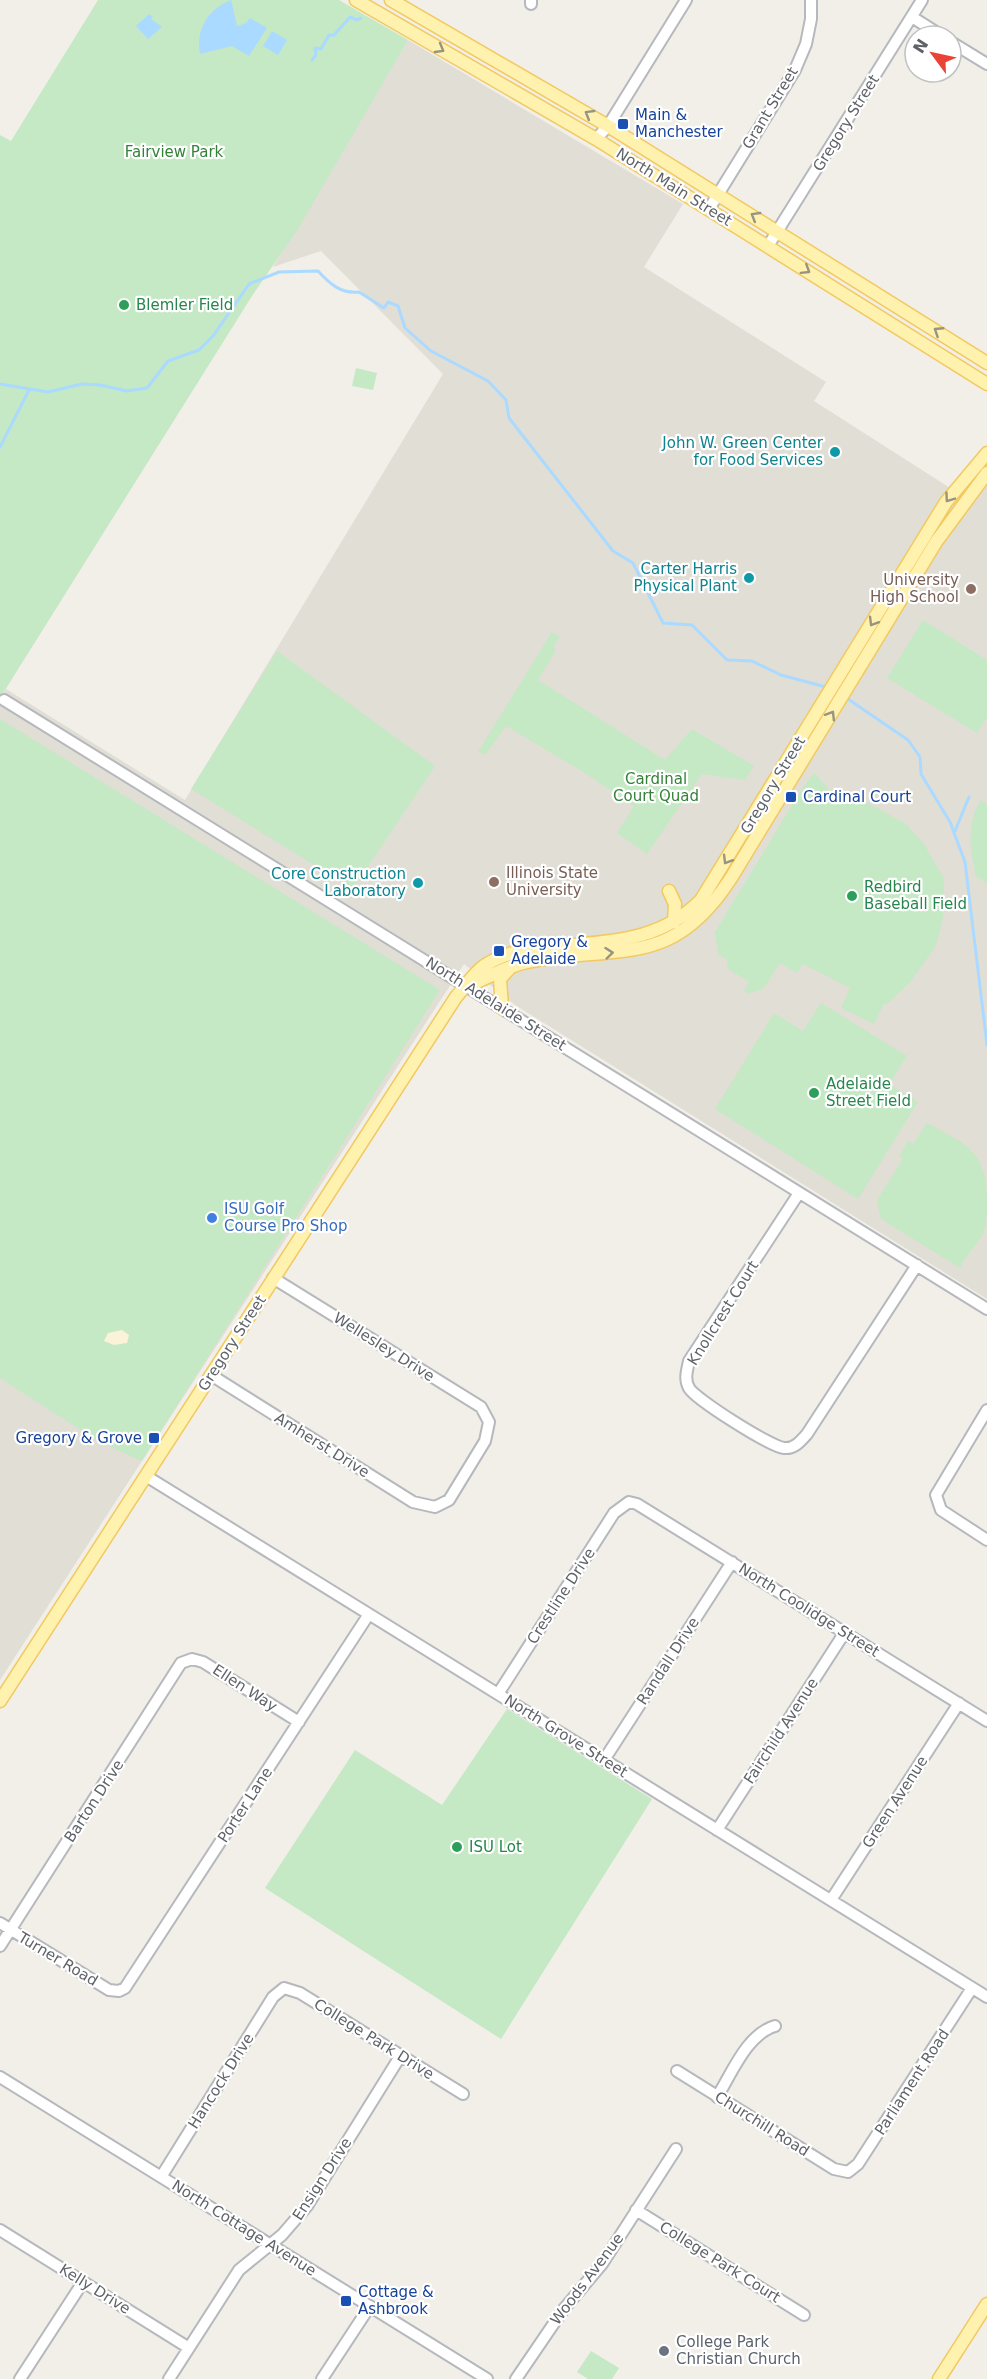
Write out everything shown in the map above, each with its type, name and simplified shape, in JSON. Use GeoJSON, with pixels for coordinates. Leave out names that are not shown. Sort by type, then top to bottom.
{"type":"FeatureCollection","features":[{"type":"Feature","properties":{"kind":"main road","name":"North Main Street"},"geometry":{"type":"LineString","coordinates":[[356,0],[596,139],[987,384]]}},
{"type":"Feature","properties":{"kind":"main road","name":"North Main Street"},"geometry":{"type":"LineString","coordinates":[[397,4],[608,126],[778,230],[987,363]]}},
{"type":"Feature","properties":{"kind":"main road","name":"Gregory Street"},"geometry":{"type":"LineString","coordinates":[[0,1701],[446,1009],[483,966],[507,955],[527,950],[646,935],[689,912],[710,888],[945,502],[987,453]]}},
{"type":"Feature","properties":{"kind":"main road","name":"Gregory Street"},"geometry":{"type":"LineString","coordinates":[[466,986],[525,963],[646,948],[677,936],[700,919],[731,878],[944,529],[987,473]]}},
{"type":"Feature","properties":{"kind":"main road"},"geometry":{"type":"LineString","coordinates":[[669,891],[675,904],[674,922]]}},
{"type":"Feature","properties":{"kind":"main road"},"geometry":{"type":"LineString","coordinates":[[502,1008],[500,980],[510,968]]}},
{"type":"Feature","properties":{"kind":"main road"},"geometry":{"type":"LineString","coordinates":[[939,2379],[987,2304]]}},
{"type":"Feature","properties":{"kind":"street"},"geometry":{"type":"LineString","coordinates":[[596,139],[608,126],[686,0]]}},
{"type":"Feature","properties":{"kind":"street","name":"Grant Street"},"geometry":{"type":"LineString","coordinates":[[709,209],[795,70],[806,44],[811,19],[811,0]]}},
{"type":"Feature","properties":{"kind":"street","name":"Gregory Street"},"geometry":{"type":"LineString","coordinates":[[768,246],[922,0]]}},
{"type":"Feature","properties":{"kind":"street"},"geometry":{"type":"LineString","coordinates":[[912,17],[923,24]]}},
{"type":"Feature","properties":{"kind":"street"},"geometry":{"type":"LineString","coordinates":[[963,49],[987,64]]}},
{"type":"Feature","properties":{"kind":"street","name":"North Adelaide Street"},"geometry":{"type":"LineString","coordinates":[[4,700],[987,1309]]}},
{"type":"Feature","properties":{"kind":"street","name":"Knollcrest Court"},"geometry":{"type":"LineString","coordinates":[[799,1193],[689,1361],[685,1375],[689,1389],[703,1401],[768,1443],[785,1448],[798,1445],[917,1265]]}},
{"type":"Feature","properties":{"kind":"street","name":"Wellesley Drive"},"geometry":{"type":"LineString","coordinates":[[273,1278],[481,1407],[489,1422],[485,1441],[449,1500],[435,1507]]}},
{"type":"Feature","properties":{"kind":"street","name":"Amherst Drive"},"geometry":{"type":"LineString","coordinates":[[211,1376],[413,1502],[435,1507]]}},
{"type":"Feature","properties":{"kind":"street"},"geometry":{"type":"LineString","coordinates":[[987,1410],[936,1495],[941,1510],[987,1540]]}},
{"type":"Feature","properties":{"kind":"street","name":"North Grove Street"},"geometry":{"type":"LineString","coordinates":[[146,1476],[987,1997]]}},
{"type":"Feature","properties":{"kind":"street","name":"North Coolidge Street"},"geometry":{"type":"LineString","coordinates":[[628,1502],[637,1504],[987,1721]]}},
{"type":"Feature","properties":{"kind":"street","name":"Crestline Drive"},"geometry":{"type":"LineString","coordinates":[[498,1694],[614,1514],[628,1502]]}},
{"type":"Feature","properties":{"kind":"street","name":"Randall Drive"},"geometry":{"type":"LineString","coordinates":[[604,1760],[732,1562]]}},
{"type":"Feature","properties":{"kind":"street","name":"Porter Lane"},"geometry":{"type":"LineString","coordinates":[[117,1991],[125,1988],[137,1972],[369,1614]]}},
{"type":"Feature","properties":{"kind":"street","name":"Fairchild Avenue"},"geometry":{"type":"LineString","coordinates":[[717,1830],[844,1632]]}},
{"type":"Feature","properties":{"kind":"street","name":"Ellen Way"},"geometry":{"type":"LineString","coordinates":[[190,1659],[203,1662],[298,1722]]}},
{"type":"Feature","properties":{"kind":"street","name":"Barton Drive"},"geometry":{"type":"LineString","coordinates":[[0,1946],[155,1707],[177,1668],[190,1659]]}},
{"type":"Feature","properties":{"kind":"street","name":"Green Avenue"},"geometry":{"type":"LineString","coordinates":[[831,1900],[958,1703]]}},
{"type":"Feature","properties":{"kind":"street","name":"Turner Road"},"geometry":{"type":"LineString","coordinates":[[0,1923],[109,1990],[117,1991]]}},
{"type":"Feature","properties":{"kind":"street","name":"College Park Drive"},"geometry":{"type":"LineString","coordinates":[[284,1988],[300,1993],[463,2094]]}},
{"type":"Feature","properties":{"kind":"street","name":"Hancock Drive"},"geometry":{"type":"LineString","coordinates":[[161,2177],[273,1997],[284,1988]]}},
{"type":"Feature","properties":{"kind":"street","name":"Parliament Road"},"geometry":{"type":"LineString","coordinates":[[848,2172],[858,2164],[972,1988]]}},
{"type":"Feature","properties":{"kind":"street"},"geometry":{"type":"LineString","coordinates":[[717,2097],[754,2038],[764,2030],[775,2026]]}},
{"type":"Feature","properties":{"kind":"street","name":"Ensign Drive"},"geometry":{"type":"LineString","coordinates":[[169,2379],[239,2270],[282,2235],[307,2206],[401,2055]]}},
{"type":"Feature","properties":{"kind":"street","name":"Churchill Road"},"geometry":{"type":"LineString","coordinates":[[677,2072],[834,2169],[848,2172]]}},
{"type":"Feature","properties":{"kind":"street","name":"North Cottage Avenue"},"geometry":{"type":"LineString","coordinates":[[0,2077],[483,2378]]}},
{"type":"Feature","properties":{"kind":"street","name":"Woods Avenue"},"geometry":{"type":"LineString","coordinates":[[516,2379],[563,2310],[602,2264],[676,2149]]}},
{"type":"Feature","properties":{"kind":"street","name":"College Park Court"},"geometry":{"type":"LineString","coordinates":[[636,2210],[804,2315]]}},
{"type":"Feature","properties":{"kind":"street","name":"Kelly Drive"},"geometry":{"type":"LineString","coordinates":[[0,2230],[189,2348]]}},
{"type":"Feature","properties":{"kind":"street"},"geometry":{"type":"LineString","coordinates":[[20,2379],[83,2282]]}},
{"type":"Feature","properties":{"kind":"street"},"geometry":{"type":"LineString","coordinates":[[322,2379],[370,2306]]}},
{"type":"Feature","properties":{"kind":"shaded area","name":"Illinois State University"},"geometry":{"type":"Polygon","coordinates":[[[408,40],[683,204],[644,267],[826,382],[814,401],[972,502],[987,485],[987,1299],[515,1005],[464,964],[0,1680],[0,698],[6,689],[185,800],[443,374],[321,251],[273,267],[408,40]]]}},
{"type":"Feature","properties":{"kind":"green space","name":"Fairview Park"},"geometry":{"type":"Polygon","coordinates":[[[98,0],[339,0],[408,40],[298,229],[252,296],[0,698],[0,135],[11,141],[98,0]]]}},
{"type":"Feature","properties":{"kind":"green space"},"geometry":{"type":"Polygon","coordinates":[[[356,368],[377,373],[373,390],[352,386],[356,368]]]}},
{"type":"Feature","properties":{"kind":"green space"},"geometry":{"type":"Polygon","coordinates":[[[923,620],[987,660],[987,717],[977,733],[887,678],[923,620]]]}},
{"type":"Feature","properties":{"kind":"green space","name":"Cardinal Court Quad"},"geometry":{"type":"Polygon","coordinates":[[[552,632],[560,637],[554,645],[555,652],[538,680],[665,760],[692,729],[754,766],[745,780],[702,774],[647,854],[617,833],[634,806],[580,770],[506,726],[486,754],[478,752],[552,632]]]}},
{"type":"Feature","properties":{"kind":"green space"},"geometry":{"type":"Polygon","coordinates":[[[277,651],[435,766],[353,889],[191,789],[277,651]]]}},
{"type":"Feature","properties":{"kind":"green space"},"geometry":{"type":"Polygon","coordinates":[[[0,719],[440,990],[142,1461],[96,1440],[0,1378],[0,719]]]}},
{"type":"Feature","properties":{"kind":"green space","name":"Redbird Baseball Field"},"geometry":{"type":"Polygon","coordinates":[[[814,773],[835,796],[866,802],[906,824],[924,844],[944,879],[943,918],[936,946],[911,981],[887,1004],[884,1003],[874,1024],[841,1008],[850,988],[803,964],[797,973],[780,963],[763,989],[748,994],[744,991],[749,982],[728,969],[727,960],[718,954],[715,932],[803,787],[814,773]]]}},
{"type":"Feature","properties":{"kind":"green space"},"geometry":{"type":"Polygon","coordinates":[[[981,800],[987,804],[987,884],[976,876],[971,848],[973,818],[981,800]]]}},
{"type":"Feature","properties":{"kind":"green space","name":"Adelaide Street Field"},"geometry":{"type":"Polygon","coordinates":[[[821,1003],[907,1056],[889,1084],[918,1102],[858,1199],[715,1109],[774,1013],[803,1031],[821,1003]]]}},
{"type":"Feature","properties":{"kind":"green space"},"geometry":{"type":"Polygon","coordinates":[[[927,1123],[964,1144],[972,1152],[979,1161],[986,1184],[987,1214],[983,1234],[960,1268],[881,1219],[877,1200],[903,1159],[899,1156],[908,1141],[913,1144],[927,1123]]]}},
{"type":"Feature","properties":{"kind":"green space","name":"ISU Lot"},"geometry":{"type":"Polygon","coordinates":[[[507,1709],[652,1799],[501,2039],[265,1888],[355,1750],[442,1805],[507,1709]]]}},
{"type":"Feature","properties":{"kind":"green space"},"geometry":{"type":"Polygon","coordinates":[[[591,2351],[619,2368],[612,2379],[588,2379],[577,2372],[591,2351]]]}},
{"type":"Feature","properties":{"kind":"sand"},"geometry":{"type":"Polygon","coordinates":[[[122,1330],[129,1335],[127,1343],[114,1345],[104,1341],[108,1333],[122,1330]]]}},
{"type":"Feature","properties":{"kind":"water"},"geometry":{"type":"Polygon","coordinates":[[[231,0],[237,26],[246,23],[250,18],[267,28],[249,56],[232,46],[200,54],[200,36],[205,21],[215,9],[231,0]]]}},
{"type":"Feature","properties":{"kind":"water"},"geometry":{"type":"Polygon","coordinates":[[[149,14],[153,17],[151,19],[162,27],[148,39],[136,26],[149,14]]]}},
{"type":"Feature","properties":{"kind":"water"},"geometry":{"type":"Polygon","coordinates":[[[272,31],[287,40],[278,55],[263,46],[272,31]]]}},
{"type":"Feature","properties":{"kind":"waterway"},"geometry":{"type":"LineString","coordinates":[[312,60],[316,55],[315,48],[321,49],[329,35],[334,35],[350,17],[357,20],[361,18]]}},
{"type":"Feature","properties":{"kind":"waterway"},"geometry":{"type":"LineString","coordinates":[[0,384],[48,392],[82,384],[127,391],[147,388],[168,361],[199,350],[213,336],[249,284],[279,272],[318,271],[341,290],[359,292],[384,308],[388,302],[398,306],[405,328],[431,351],[488,381],[506,400],[509,418],[613,551],[633,563],[663,623],[692,625],[727,660],[752,661],[781,675],[826,687]]}},
{"type":"Feature","properties":{"kind":"waterway"},"geometry":{"type":"LineString","coordinates":[[0,447],[29,390]]}},
{"type":"Feature","properties":{"kind":"waterway"},"geometry":{"type":"LineString","coordinates":[[848,699],[908,740],[920,757],[921,774],[950,822],[965,862],[987,1045]]}},
{"type":"Feature","properties":{"kind":"waterway"},"geometry":{"type":"LineString","coordinates":[[955,831],[969,797]]}},
{"type":"Feature","properties":{"kind":"place","name":"Main & Manchester"},"geometry":{"type":"Point","coordinates":[623,124]}},
{"type":"Feature","properties":{"kind":"place","name":"Blemler Field"},"geometry":{"type":"Point","coordinates":[124,305]}},
{"type":"Feature","properties":{"kind":"place","name":"John W. Green Center for Food Services"},"geometry":{"type":"Point","coordinates":[835,452]}},
{"type":"Feature","properties":{"kind":"place","name":"Carter Harris Physical Plant"},"geometry":{"type":"Point","coordinates":[749,578]}},
{"type":"Feature","properties":{"kind":"place","name":"University High School"},"geometry":{"type":"Point","coordinates":[971,589]}},
{"type":"Feature","properties":{"kind":"place","name":"Cardinal Court"},"geometry":{"type":"Point","coordinates":[791,797]}},
{"type":"Feature","properties":{"kind":"place","name":"Illinois State University"},"geometry":{"type":"Point","coordinates":[494,882]}},
{"type":"Feature","properties":{"kind":"place","name":"Core Construction Laboratory"},"geometry":{"type":"Point","coordinates":[418,883]}},
{"type":"Feature","properties":{"kind":"place","name":"Redbird Baseball Field"},"geometry":{"type":"Point","coordinates":[852,896]}},
{"type":"Feature","properties":{"kind":"place","name":"Gregory & Adelaide"},"geometry":{"type":"Point","coordinates":[499,951]}},
{"type":"Feature","properties":{"kind":"place","name":"Adelaide Street Field"},"geometry":{"type":"Point","coordinates":[814,1093]}},
{"type":"Feature","properties":{"kind":"place","name":"ISU Golf Course Pro Shop"},"geometry":{"type":"Point","coordinates":[212,1218]}},
{"type":"Feature","properties":{"kind":"place","name":"Gregory & Grove"},"geometry":{"type":"Point","coordinates":[154,1438]}},
{"type":"Feature","properties":{"kind":"place","name":"ISU Lot"},"geometry":{"type":"Point","coordinates":[457,1847]}},
{"type":"Feature","properties":{"kind":"place","name":"Cottage & Ashbrook"},"geometry":{"type":"Point","coordinates":[346,2301]}},
{"type":"Feature","properties":{"kind":"place","name":"College Park Christian Church"},"geometry":{"type":"Point","coordinates":[664,2351]}}]}
